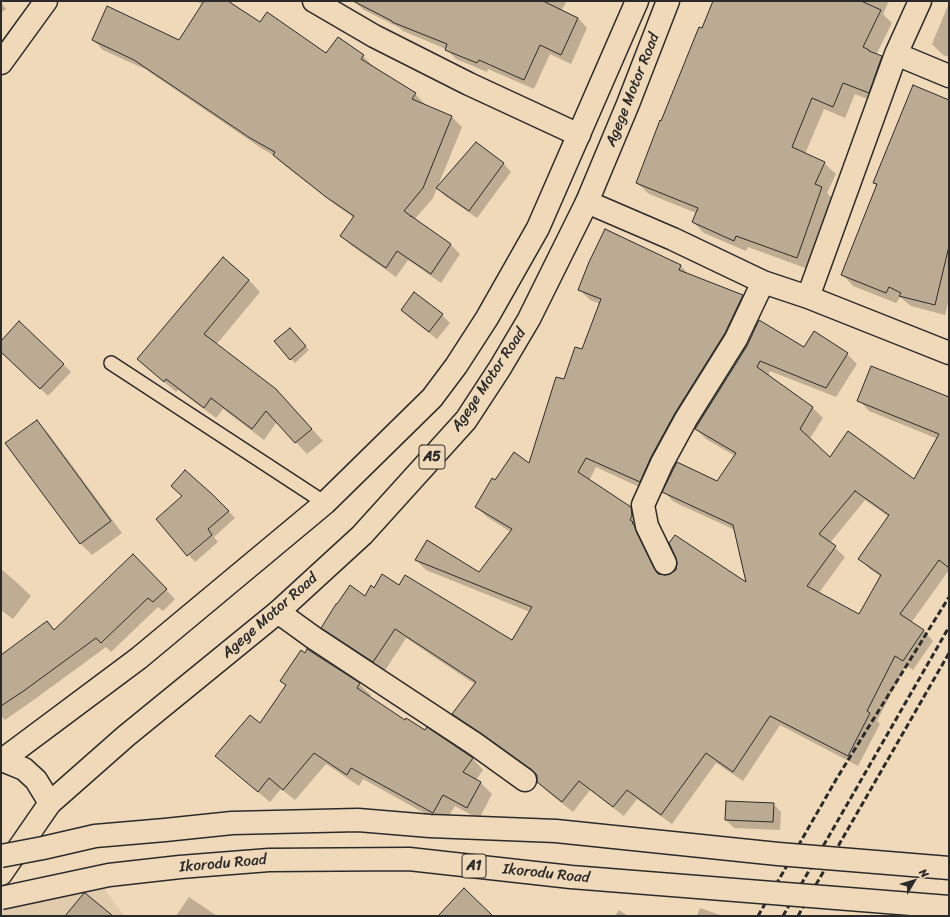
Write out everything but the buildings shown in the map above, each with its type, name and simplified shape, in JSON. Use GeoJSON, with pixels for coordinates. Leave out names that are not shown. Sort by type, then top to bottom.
{"type":"FeatureCollection","features":[{"type":"Feature","properties":{"kind":"main road"},"geometry":{"type":"LineString","coordinates":[[1,63],[46,1]]}},
{"type":"Feature","properties":{"kind":"main road"},"geometry":{"type":"LineString","coordinates":[[314,1],[374,36],[469,84],[579,136]]}},
{"type":"Feature","properties":{"kind":"main road","name":"Agege Motor Road"},"geometry":{"type":"LineString","coordinates":[[1,761],[139,658],[325,503],[432,398],[456,366],[487,318],[538,228],[637,1]]}},
{"type":"Feature","properties":{"kind":"main road","name":"Agege Motor Road"},"geometry":{"type":"LineString","coordinates":[[1,874],[50,803],[126,736],[278,612],[362,535],[466,420],[500,368],[529,319],[587,202],[628,104],[668,1]]}},
{"type":"Feature","properties":{"kind":"main road"},"geometry":{"type":"LineString","coordinates":[[808,297],[896,54],[920,1]]}},
{"type":"Feature","properties":{"kind":"main road"},"geometry":{"type":"LineString","coordinates":[[896,54],[949,76]]}},
{"type":"Feature","properties":{"kind":"main road"},"geometry":{"type":"LineString","coordinates":[[587,202],[673,239],[763,282],[808,297],[949,352]]}},
{"type":"Feature","properties":{"kind":"main road"},"geometry":{"type":"LineString","coordinates":[[665,563],[647,526],[643,505],[662,463],[686,419],[736,339],[763,282]]}},
{"type":"Feature","properties":{"kind":"main road"},"geometry":{"type":"LineString","coordinates":[[278,612],[333,651],[475,744],[525,780]]}},
{"type":"Feature","properties":{"kind":"main road"},"geometry":{"type":"LineString","coordinates":[[1,761],[24,769],[36,780],[50,803]]}},
{"type":"Feature","properties":{"kind":"main road"},"geometry":{"type":"LineString","coordinates":[[1,856],[94,836],[232,823],[358,820],[430,826],[556,831],[778,854],[949,868]]}},
{"type":"Feature","properties":{"kind":"main road","name":"Ikorodu Road"},"geometry":{"type":"LineString","coordinates":[[1,898],[108,874],[180,867],[269,860],[409,859],[571,877],[949,907]]}},
{"type":"Feature","properties":{"kind":"lane"},"geometry":{"type":"LineString","coordinates":[[111,363],[325,503]]}},
{"type":"Feature","properties":{"kind":"shaded area"},"geometry":{"type":"Polygon","coordinates":[[[103,887],[124,916],[1,916],[1,906],[103,887]]]}},
{"type":"Feature","properties":{"kind":"railway"},"geometry":{"type":"LineString","coordinates":[[758,916],[837,778],[949,597]]}},
{"type":"Feature","properties":{"kind":"railway"},"geometry":{"type":"LineString","coordinates":[[783,916],[949,627]]}},
{"type":"Feature","properties":{"kind":"railway"},"geometry":{"type":"LineString","coordinates":[[798,916],[949,653]]}}]}
